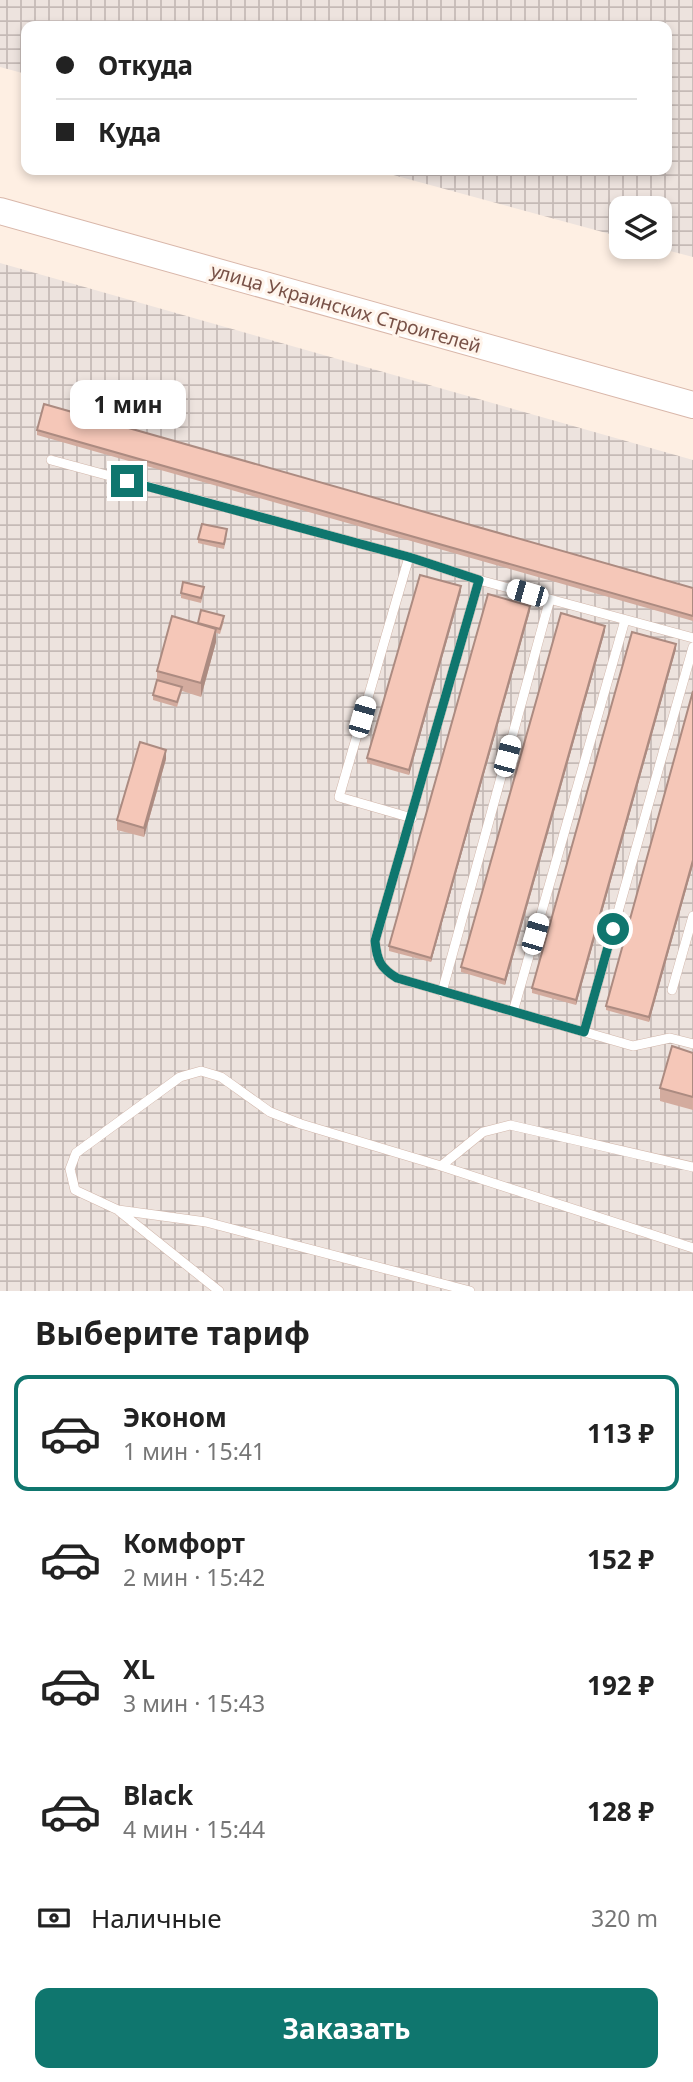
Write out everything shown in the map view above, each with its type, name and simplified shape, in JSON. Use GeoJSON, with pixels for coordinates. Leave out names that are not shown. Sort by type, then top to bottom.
{"type":"FeatureCollection","features":[{"type":"Feature","properties":{"kind":"street","name":"улица Украинских Строителей"},"geometry":{"type":"LineString","coordinates":[[0,211],[693,405]]}},
{"type":"Feature","properties":{"kind":"lane"},"geometry":{"type":"LineString","coordinates":[[51,460],[409,557],[479,580],[693,638]]}},
{"type":"Feature","properties":{"kind":"lane"},"geometry":{"type":"LineString","coordinates":[[409,557],[339,796],[412,818]]}},
{"type":"Feature","properties":{"kind":"lane"},"geometry":{"type":"LineString","coordinates":[[479,580],[375,941],[377,959],[383,969],[397,978],[584,1032],[633,1045],[670,1038],[693,1044]]}},
{"type":"Feature","properties":{"kind":"lane"},"geometry":{"type":"LineString","coordinates":[[442,992],[550,599]]}},
{"type":"Feature","properties":{"kind":"lane"},"geometry":{"type":"LineString","coordinates":[[513,1012],[625,620]]}},
{"type":"Feature","properties":{"kind":"lane"},"geometry":{"type":"LineString","coordinates":[[584,1032],[693,647]]}},
{"type":"Feature","properties":{"kind":"lane"},"geometry":{"type":"LineString","coordinates":[[672,990],[693,916]]}},
{"type":"Feature","properties":{"kind":"lane"},"geometry":{"type":"LineString","coordinates":[[219,1291],[118,1210],[75,1190],[70,1169],[76,1153],[180,1077],[201,1071],[221,1077],[270,1112],[301,1124],[441,1166],[693,1248]]}},
{"type":"Feature","properties":{"kind":"lane"},"geometry":{"type":"LineString","coordinates":[[441,1166],[483,1132],[510,1125],[693,1167]]}},
{"type":"Feature","properties":{"kind":"lane"},"geometry":{"type":"LineString","coordinates":[[118,1210],[206,1222],[471,1291]]}},
{"type":"Feature","properties":{"kind":"shaded area"},"geometry":{"type":"Polygon","coordinates":[[[0,0],[693,0],[693,257],[672,251],[672,196],[609,196],[609,234],[393,175],[672,175],[672,21],[21,21],[21,73],[0,67],[0,0]]]}},
{"type":"Feature","properties":{"kind":"shaded area"},"geometry":{"type":"Polygon","coordinates":[[[0,263],[693,460],[693,1291],[0,1291],[0,263]]]}},
{"type":"Feature","properties":{"kind":"building"},"geometry":{"type":"Polygon","coordinates":[[[44,404],[693,588],[693,616],[37,430],[44,404]]]}},
{"type":"Feature","properties":{"kind":"building"},"geometry":{"type":"Polygon","coordinates":[[[202,524],[227,529],[224,544],[198,539],[202,524]]]}},
{"type":"Feature","properties":{"kind":"building"},"geometry":{"type":"Polygon","coordinates":[[[420,575],[461,586],[409,770],[367,758],[420,575]]]}},
{"type":"Feature","properties":{"kind":"building"},"geometry":{"type":"Polygon","coordinates":[[[183,582],[204,587],[201,598],[181,593],[183,582]]]}},
{"type":"Feature","properties":{"kind":"building"},"geometry":{"type":"Polygon","coordinates":[[[488,594],[530,606],[431,958],[389,946],[488,594]]]}},
{"type":"Feature","properties":{"kind":"building"},"geometry":{"type":"Polygon","coordinates":[[[201,610],[224,616],[220,629],[198,623],[201,610]]]}},
{"type":"Feature","properties":{"kind":"building"},"geometry":{"type":"Polygon","coordinates":[[[561,613],[605,626],[505,980],[461,967],[561,613]]]}},
{"type":"Feature","properties":{"kind":"building"},"geometry":{"type":"Polygon","coordinates":[[[172,616],[216,629],[201,683],[157,671],[172,616]]]}},
{"type":"Feature","properties":{"kind":"building"},"geometry":{"type":"Polygon","coordinates":[[[632,632],[676,644],[576,1000],[532,988],[632,632]]]}},
{"type":"Feature","properties":{"kind":"building"},"geometry":{"type":"Polygon","coordinates":[[[157,680],[182,687],[177,702],[153,695],[157,680]]]}},
{"type":"Feature","properties":{"kind":"building"},"geometry":{"type":"Polygon","coordinates":[[[693,691],[693,860],[649,1017],[606,1006],[693,691]]]}},
{"type":"Feature","properties":{"kind":"building"},"geometry":{"type":"Polygon","coordinates":[[[140,742],[166,750],[144,828],[117,820],[140,742]]]}},
{"type":"Feature","properties":{"kind":"building"},"geometry":{"type":"Polygon","coordinates":[[[672,1046],[693,1053],[693,1097],[660,1088],[672,1046]]]}},
{"type":"Feature","properties":{"kind":"route"},"geometry":{"type":"LineString","coordinates":[[127,481],[409,557],[479,580],[375,941],[377,959],[383,969],[397,978],[584,1032],[613,929]]}}]}
